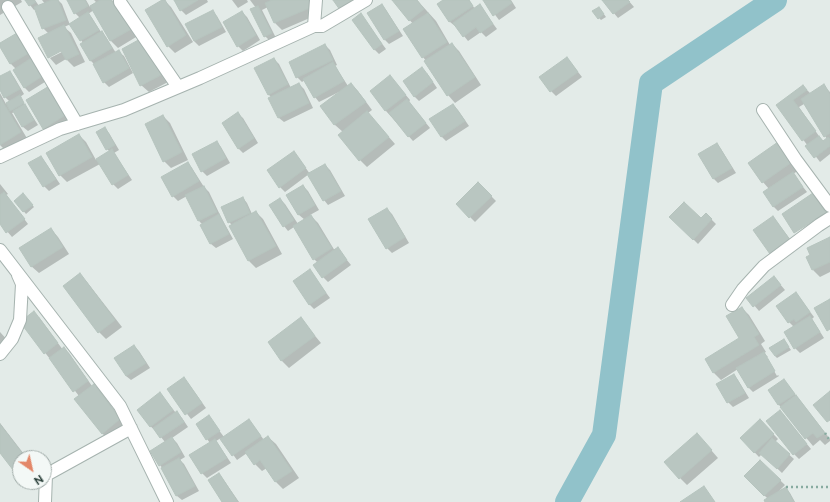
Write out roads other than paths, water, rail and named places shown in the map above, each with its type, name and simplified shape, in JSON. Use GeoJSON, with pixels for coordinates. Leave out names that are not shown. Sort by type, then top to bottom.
{"type":"FeatureCollection","features":[{"type":"Feature","properties":{"kind":"street"},"geometry":{"type":"LineString","coordinates":[[120,0],[178,87]]}},
{"type":"Feature","properties":{"kind":"street"},"geometry":{"type":"LineString","coordinates":[[314,26],[316,0]]}},
{"type":"Feature","properties":{"kind":"street"},"geometry":{"type":"LineString","coordinates":[[0,157],[60,129],[124,110],[314,26],[322,26],[366,0]]}},
{"type":"Feature","properties":{"kind":"street"},"geometry":{"type":"LineString","coordinates":[[8,7],[77,124]]}},
{"type":"Feature","properties":{"kind":"street"},"geometry":{"type":"LineString","coordinates":[[762,110],[830,206]]}},
{"type":"Feature","properties":{"kind":"street"},"geometry":{"type":"LineString","coordinates":[[732,305],[743,289],[764,266],[830,218]]}},
{"type":"Feature","properties":{"kind":"street"},"geometry":{"type":"LineString","coordinates":[[0,250],[120,406],[167,502]]}},
{"type":"Feature","properties":{"kind":"street"},"geometry":{"type":"LineString","coordinates":[[0,354],[12,339],[20,320],[22,284],[16,270]]}},
{"type":"Feature","properties":{"kind":"street"},"geometry":{"type":"LineString","coordinates":[[45,502],[46,475],[131,428]]}},
{"type":"Feature","properties":{"kind":"waterway"},"geometry":{"type":"LineString","coordinates":[[567,502],[604,435],[651,83],[775,0]]}}]}
